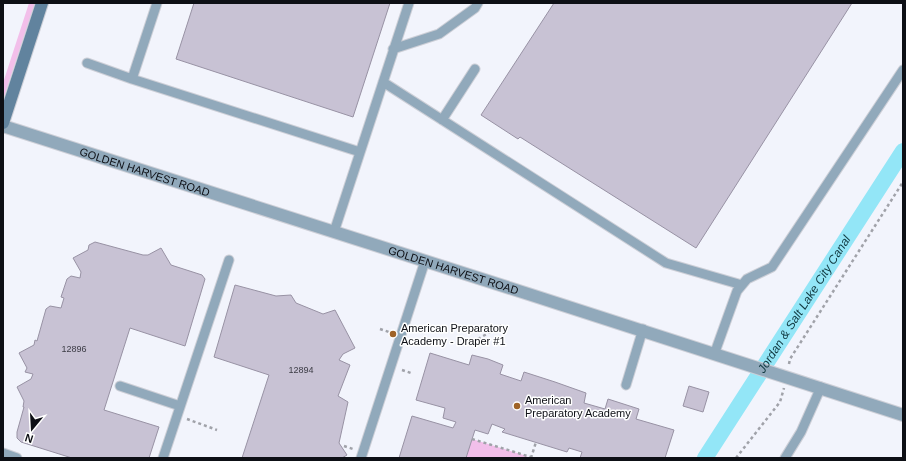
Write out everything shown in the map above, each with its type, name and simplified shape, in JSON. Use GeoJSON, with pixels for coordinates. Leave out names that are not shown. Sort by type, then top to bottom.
{"type":"FeatureCollection","features":[{"type":"Feature","properties":{"kind":"street"},"geometry":{"type":"LineString","coordinates":[[3,123],[42,3]]}},
{"type":"Feature","properties":{"kind":"street","name":"GOLDEN HARVEST ROAD"},"geometry":{"type":"LineString","coordinates":[[3,126],[715,352],[903,415]]}},
{"type":"Feature","properties":{"kind":"lane"},"geometry":{"type":"LineString","coordinates":[[132,79],[157,3]]}},
{"type":"Feature","properties":{"kind":"lane"},"geometry":{"type":"LineString","coordinates":[[334,232],[408,3]]}},
{"type":"Feature","properties":{"kind":"lane"},"geometry":{"type":"LineString","coordinates":[[393,49],[439,34],[475,8],[478,3]]}},
{"type":"Feature","properties":{"kind":"lane"},"geometry":{"type":"LineString","coordinates":[[87,63],[132,79],[360,152]]}},
{"type":"Feature","properties":{"kind":"lane"},"geometry":{"type":"LineString","coordinates":[[442,120],[475,69]]}},
{"type":"Feature","properties":{"kind":"lane"},"geometry":{"type":"LineString","coordinates":[[715,352],[737,291],[747,279],[772,267],[903,70]]}},
{"type":"Feature","properties":{"kind":"lane"},"geometry":{"type":"LineString","coordinates":[[383,82],[666,263],[742,285]]}},
{"type":"Feature","properties":{"kind":"lane"},"geometry":{"type":"LineString","coordinates":[[163,458],[229,260]]}},
{"type":"Feature","properties":{"kind":"lane"},"geometry":{"type":"LineString","coordinates":[[361,458],[425,261]]}},
{"type":"Feature","properties":{"kind":"lane"},"geometry":{"type":"LineString","coordinates":[[626,385],[643,329]]}},
{"type":"Feature","properties":{"kind":"lane"},"geometry":{"type":"LineString","coordinates":[[120,386],[180,406]]}},
{"type":"Feature","properties":{"kind":"lane"},"geometry":{"type":"LineString","coordinates":[[785,458],[801,432],[821,387]]}},
{"type":"Feature","properties":{"kind":"lane"},"geometry":{"type":"LineString","coordinates":[[3,453],[16,458]]}},
{"type":"Feature","properties":{"kind":"path"},"geometry":{"type":"LineString","coordinates":[[736,458],[780,402],[783,375],[790,359],[903,182]]}},
{"type":"Feature","properties":{"kind":"path"},"geometry":{"type":"LineString","coordinates":[[478,339],[502,325]]}},
{"type":"Feature","properties":{"kind":"path"},"geometry":{"type":"LineString","coordinates":[[177,416],[217,430]]}},
{"type":"Feature","properties":{"kind":"path"},"geometry":{"type":"LineString","coordinates":[[472,439],[532,458],[536,442]]}},
{"type":"Feature","properties":{"kind":"shaded area"},"geometry":{"type":"Polygon","coordinates":[[[29,3],[35,3],[3,100],[3,83],[29,3]]]}},
{"type":"Feature","properties":{"kind":"shaded area"},"geometry":{"type":"Polygon","coordinates":[[[472,439],[527,456],[526,458],[466,458],[472,439]]]}},
{"type":"Feature","properties":{"kind":"building"},"geometry":{"type":"Polygon","coordinates":[[[194,3],[390,3],[353,117],[176,59],[194,3]]]}},
{"type":"Feature","properties":{"kind":"building"},"geometry":{"type":"Polygon","coordinates":[[[554,3],[852,3],[696,248],[520,137],[518,139],[481,115],[554,3]]]}},
{"type":"Feature","properties":{"kind":"building"},"geometry":{"type":"Polygon","coordinates":[[[95,242],[143,255],[148,255],[161,248],[171,265],[202,275],[205,279],[185,346],[130,328],[104,410],[159,427],[149,458],[72,458],[21,442],[17,438],[24,401],[17,387],[31,379],[33,374],[25,372],[27,368],[19,353],[34,345],[35,340],[37,341],[46,309],[50,306],[61,308],[64,298],[61,297],[67,279],[71,276],[80,278],[81,272],[73,258],[88,250],[89,245],[95,242]]]}},
{"type":"Feature","properties":{"kind":"building"},"geometry":{"type":"Polygon","coordinates":[[[235,285],[276,296],[291,295],[296,303],[323,314],[335,310],[355,348],[343,354],[339,360],[350,365],[338,396],[348,402],[339,443],[347,455],[342,458],[242,458],[269,375],[214,357],[235,285]]]}},
{"type":"Feature","properties":{"kind":"building","name":"American Preparatory Academy"},"geometry":{"type":"Polygon","coordinates":[[[430,353],[469,365],[472,355],[488,359],[503,365],[500,374],[521,381],[524,372],[586,393],[584,403],[605,409],[608,399],[639,409],[636,419],[674,430],[665,458],[580,458],[582,452],[569,448],[567,452],[502,432],[505,429],[492,424],[488,434],[475,430],[466,458],[399,458],[412,416],[453,428],[456,422],[443,418],[445,408],[416,400],[430,353]]]}},
{"type":"Feature","properties":{"kind":"building"},"geometry":{"type":"Polygon","coordinates":[[[689,386],[709,392],[703,412],[683,406],[689,386]]]}},
{"type":"Feature","properties":{"kind":"waterway","name":"Jordan & Salt Lake City Canal"},"geometry":{"type":"LineString","coordinates":[[705,458],[903,151]]}},
{"type":"Feature","properties":{"kind":"place","name":"American Preparatory Academy - Draper #1"},"geometry":{"type":"Point","coordinates":[393,334]}},
{"type":"Feature","properties":{"kind":"place","name":"American Preparatory Academy"},"geometry":{"type":"Point","coordinates":[517,406]}}]}
